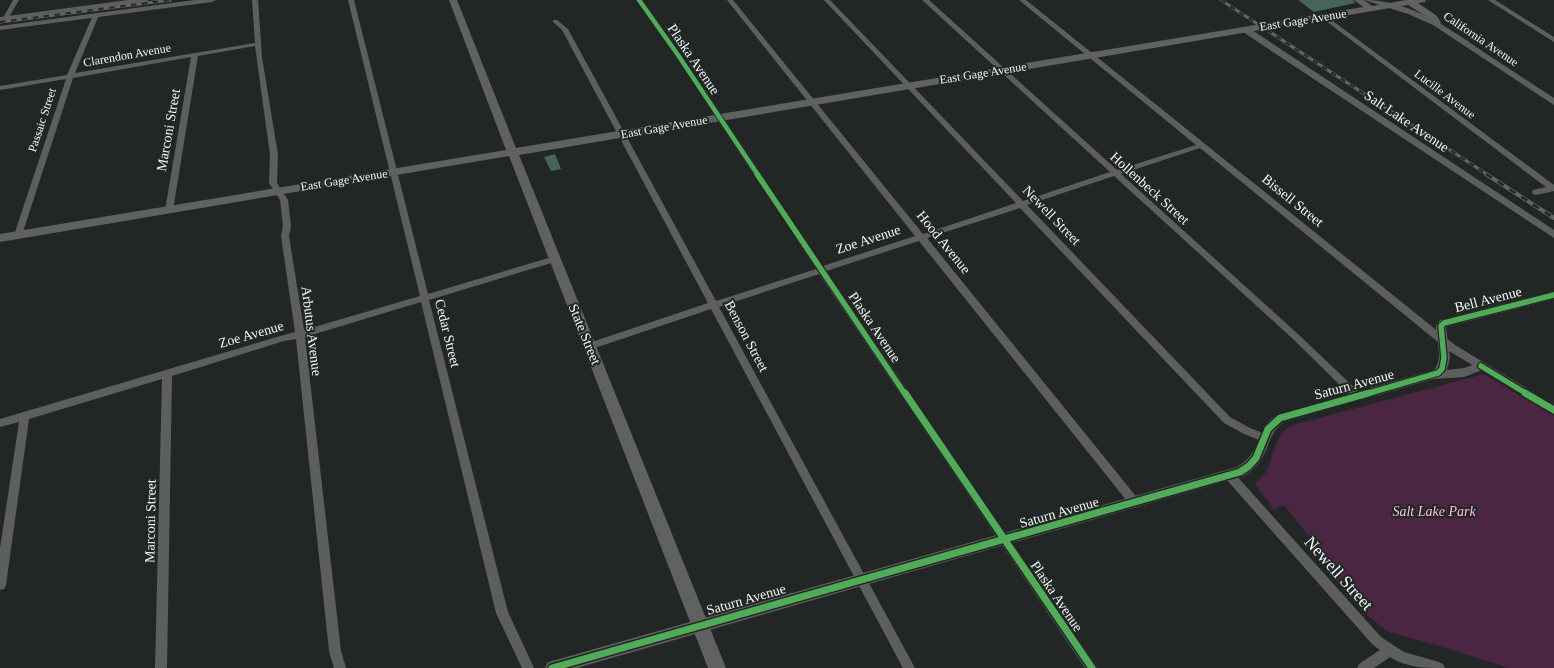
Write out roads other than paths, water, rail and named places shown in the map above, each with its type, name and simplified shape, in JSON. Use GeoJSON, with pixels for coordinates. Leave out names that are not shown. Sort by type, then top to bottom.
{"type":"FeatureCollection","features":[{"type":"Feature","properties":{"kind":"main road","name":"State Street"},"geometry":{"type":"LineString","coordinates":[[454,0],[589,346],[701,624],[717,668]]}},
{"type":"Feature","properties":{"kind":"main road"},"geometry":{"type":"LineString","coordinates":[[1358,0],[1370,4]]}},
{"type":"Feature","properties":{"kind":"main road","name":"East Gage Avenue"},"geometry":{"type":"LineString","coordinates":[[0,238],[1324,17],[1370,4],[1389,6],[1422,0]]}},
{"type":"Feature","properties":{"kind":"main road"},"geometry":{"type":"LineString","coordinates":[[1410,2],[1434,18],[1436,23]]}},
{"type":"Feature","properties":{"kind":"street"},"geometry":{"type":"LineString","coordinates":[[3,18],[16,0]]}},
{"type":"Feature","properties":{"kind":"street"},"geometry":{"type":"LineString","coordinates":[[3,18],[145,0]]}},
{"type":"Feature","properties":{"kind":"street"},"geometry":{"type":"LineString","coordinates":[[0,28],[212,0]]}},
{"type":"Feature","properties":{"kind":"street","name":"Arbutus Avenue"},"geometry":{"type":"LineString","coordinates":[[254,0],[258,44],[274,154],[273,184],[284,200],[287,226],[285,236],[300,335],[335,651],[340,668]]}},
{"type":"Feature","properties":{"kind":"street","name":"Cedar Street"},"geometry":{"type":"LineString","coordinates":[[351,0],[502,613],[528,668]]}},
{"type":"Feature","properties":{"kind":"street","name":"Plaska Avenue"},"geometry":{"type":"LineString","coordinates":[[639,0],[678,55],[821,270],[1092,668]]}},
{"type":"Feature","properties":{"kind":"street","name":"Hood Avenue"},"geometry":{"type":"LineString","coordinates":[[730,0],[1135,503]]}},
{"type":"Feature","properties":{"kind":"street","name":"Newell Street"},"geometry":{"type":"LineString","coordinates":[[827,0],[1226,420],[1264,438]]}},
{"type":"Feature","properties":{"kind":"street","name":"Hollenbeck Street"},"geometry":{"type":"LineString","coordinates":[[925,0],[1302,343],[1357,396]]}},
{"type":"Feature","properties":{"kind":"street","name":"Bissell Street"},"geometry":{"type":"LineString","coordinates":[[1022,0],[1452,348],[1554,410]]}},
{"type":"Feature","properties":{"kind":"street"},"geometry":{"type":"LineString","coordinates":[[1491,0],[1554,40]]}},
{"type":"Feature","properties":{"kind":"street","name":"California Avenue"},"geometry":{"type":"LineString","coordinates":[[1389,6],[1412,12],[1436,23],[1554,102]]}},
{"type":"Feature","properties":{"kind":"street","name":"Passaic Street"},"geometry":{"type":"LineString","coordinates":[[18,235],[70,76],[96,15]]}},
{"type":"Feature","properties":{"kind":"street","name":"Lucille Avenue"},"geometry":{"type":"LineString","coordinates":[[1324,17],[1553,188]]}},
{"type":"Feature","properties":{"kind":"street","name":"Benson Street"},"geometry":{"type":"LineString","coordinates":[[555,21],[565,29],[909,668]]}},
{"type":"Feature","properties":{"kind":"street","name":"Salt Lake Avenue"},"geometry":{"type":"LineString","coordinates":[[1246,30],[1554,235]]}},
{"type":"Feature","properties":{"kind":"street","name":"Clarendon Avenue"},"geometry":{"type":"LineString","coordinates":[[0,88],[258,44]]}},
{"type":"Feature","properties":{"kind":"street","name":"Marconi Street"},"geometry":{"type":"LineString","coordinates":[[169,210],[195,55]]}},
{"type":"Feature","properties":{"kind":"street","name":"Zoe Avenue"},"geometry":{"type":"LineString","coordinates":[[589,346],[1202,145]]}},
{"type":"Feature","properties":{"kind":"street"},"geometry":{"type":"LineString","coordinates":[[1536,192],[1553,188]]}},
{"type":"Feature","properties":{"kind":"street","name":"Zoe Avenue"},"geometry":{"type":"LineString","coordinates":[[0,422],[555,259]]}},
{"type":"Feature","properties":{"kind":"street","name":"Bell Avenue"},"geometry":{"type":"LineString","coordinates":[[1440,338],[1441,326],[1444,323],[1554,295]]}},
{"type":"Feature","properties":{"kind":"street"},"geometry":{"type":"LineString","coordinates":[[1434,376],[1442,370],[1445,365],[1440,338]]}},
{"type":"Feature","properties":{"kind":"street","name":"Saturn Avenue"},"geometry":{"type":"LineString","coordinates":[[552,668],[701,624],[1230,476],[1248,467],[1256,459],[1267,430],[1280,418],[1434,376],[1454,375],[1475,370],[1480,366]]}},
{"type":"Feature","properties":{"kind":"street","name":"Marconi Street"},"geometry":{"type":"LineString","coordinates":[[161,668],[167,374]]}},
{"type":"Feature","properties":{"kind":"street"},"geometry":{"type":"LineString","coordinates":[[0,585],[25,415]]}},
{"type":"Feature","properties":{"kind":"street","name":"Newell Street"},"geometry":{"type":"LineString","coordinates":[[1230,476],[1377,641],[1401,657],[1439,668]]}},
{"type":"Feature","properties":{"kind":"street"},"geometry":{"type":"LineString","coordinates":[[1363,668],[1390,650]]}},
{"type":"Feature","properties":{"kind":"railway"},"geometry":{"type":"LineString","coordinates":[[0,22],[170,0]]}},
{"type":"Feature","properties":{"kind":"railway"},"geometry":{"type":"LineString","coordinates":[[1221,0],[1488,175]]}},
{"type":"Feature","properties":{"kind":"railway"},"geometry":{"type":"LineString","coordinates":[[1486,174],[1554,218]]}},
{"type":"Feature","properties":{"kind":"park label","name":"Salt Lake Park"},"geometry":{"type":"Point","coordinates":[1434,511]}}]}
